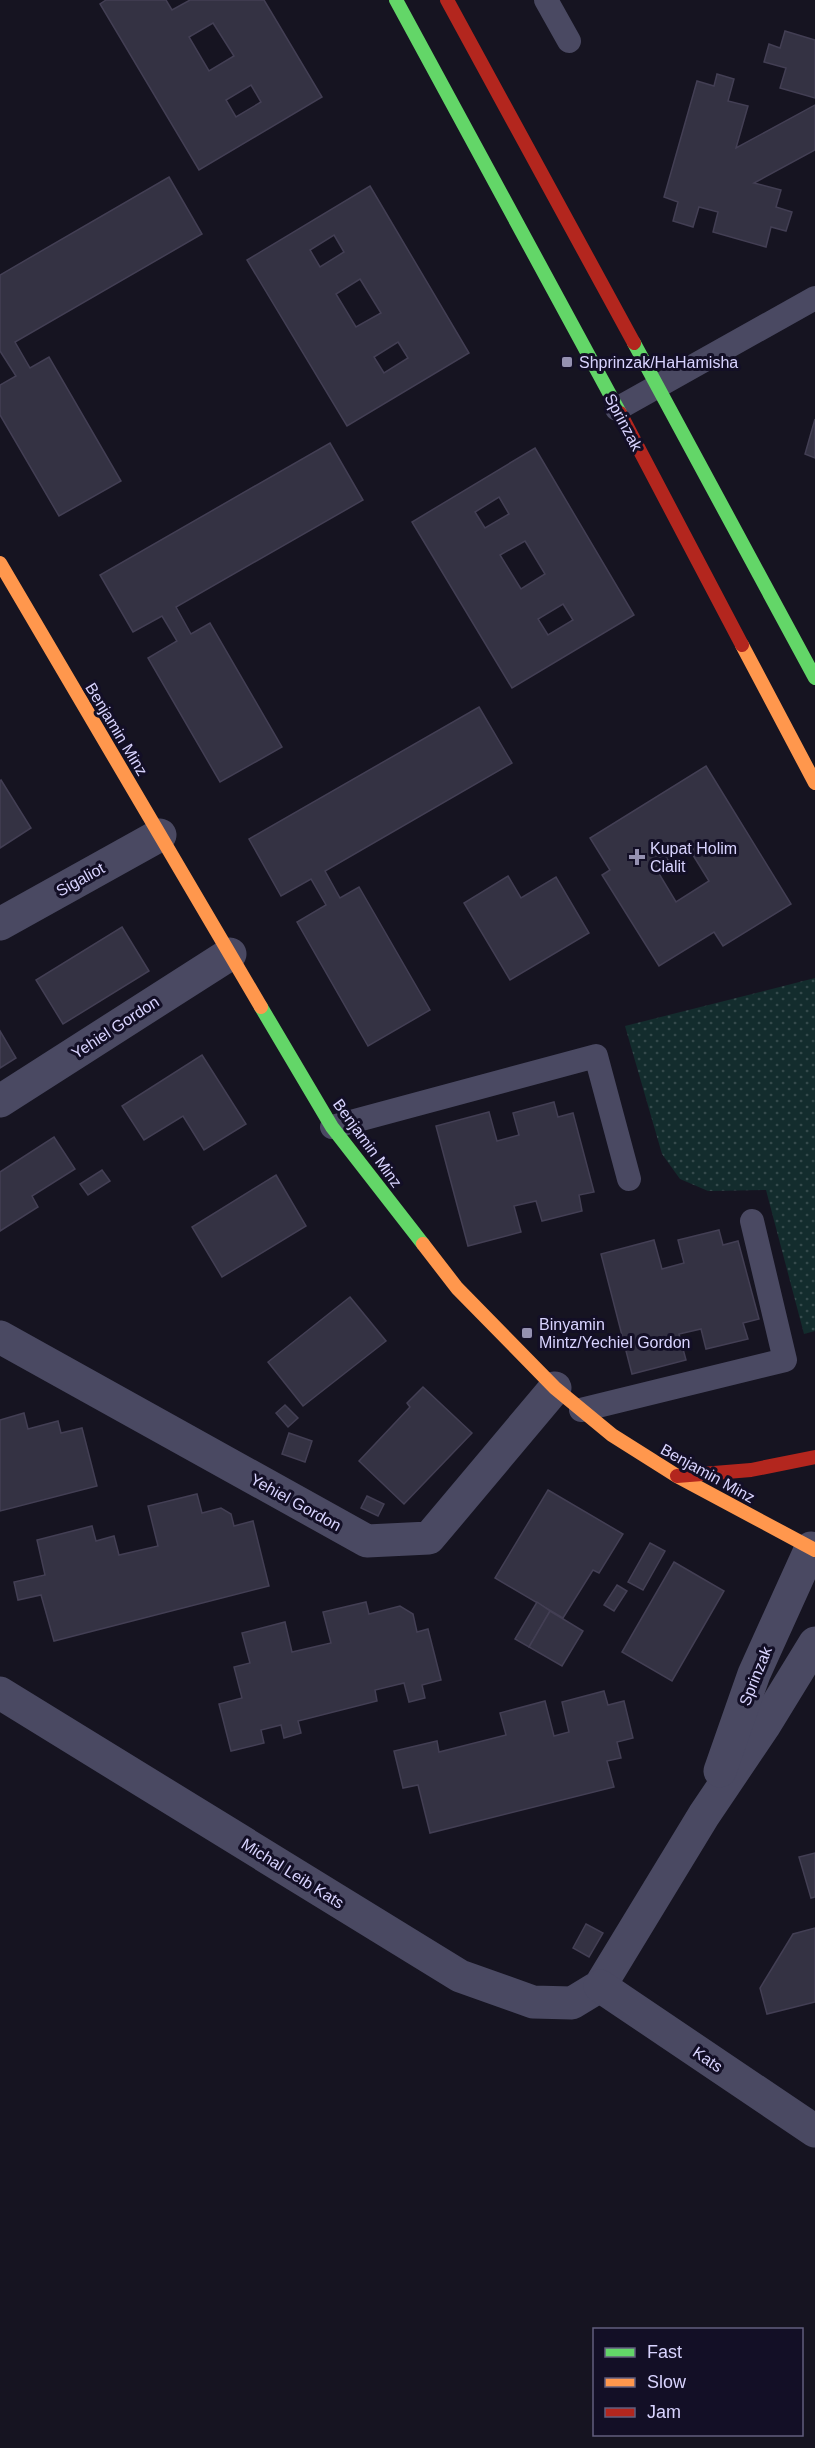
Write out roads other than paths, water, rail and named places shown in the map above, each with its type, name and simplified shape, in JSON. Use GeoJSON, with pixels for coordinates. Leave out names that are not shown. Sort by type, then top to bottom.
{"type":"FeatureCollection","features":[{"type":"Feature","properties":{"kind":"street","name":"Sprinzak"},"geometry":{"type":"LineString","coordinates":[[396,0],[617,409],[815,783]]}},
{"type":"Feature","properties":{"kind":"street"},"geometry":{"type":"LineString","coordinates":[[447,0],[511,114],[815,678]]}},
{"type":"Feature","properties":{"kind":"street","name":"Benjamin Minz"},"geometry":{"type":"LineString","coordinates":[[0,563],[332,1127],[457,1288],[555,1388],[612,1435],[677,1476],[814,1546]]}},
{"type":"Feature","properties":{"kind":"street","name":"Sigaliot"},"geometry":{"type":"LineString","coordinates":[[0,924],[160,834]]}},
{"type":"Feature","properties":{"kind":"street","name":"Yehiel Gordon"},"geometry":{"type":"LineString","coordinates":[[0,1101],[230,954]]}},
{"type":"Feature","properties":{"kind":"street","name":"Yehiel Gordon"},"geometry":{"type":"LineString","coordinates":[[0,1337],[367,1541],[429,1538],[555,1388]]}},
{"type":"Feature","properties":{"kind":"street"},"geometry":{"type":"LineString","coordinates":[[677,1476],[751,1470],[815,1457]]}},
{"type":"Feature","properties":{"kind":"street","name":"Sprinzak"},"geometry":{"type":"LineString","coordinates":[[704,1815],[754,1674],[814,1546]]}},
{"type":"Feature","properties":{"kind":"street","name":"Sprinzak"},"geometry":{"type":"LineString","coordinates":[[600,1986],[704,1815],[764,1726],[815,1643]]}},
{"type":"Feature","properties":{"kind":"street","name":"Michal Leib Kats"},"geometry":{"type":"LineString","coordinates":[[0,1693],[460,1976],[533,2002],[572,2003],[600,1986]]}},
{"type":"Feature","properties":{"kind":"street","name":"Kats"},"geometry":{"type":"LineString","coordinates":[[600,1986],[815,2131]]}},
{"type":"Feature","properties":{"kind":"lane"},"geometry":{"type":"LineString","coordinates":[[546,0],[569,41]]}},
{"type":"Feature","properties":{"kind":"lane"},"geometry":{"type":"LineString","coordinates":[[617,409],[815,298]]}},
{"type":"Feature","properties":{"kind":"lane"},"geometry":{"type":"LineString","coordinates":[[332,1127],[596,1056],[629,1179]]}},
{"type":"Feature","properties":{"kind":"lane"},"geometry":{"type":"LineString","coordinates":[[581,1410],[785,1360],[752,1221]]}},
{"type":"Feature","properties":{"kind":"place","name":"Shprinzak/HaHamisha"},"geometry":{"type":"Point","coordinates":[567,362]}},
{"type":"Feature","properties":{"kind":"place","name":"Kupat Holim Clalit"},"geometry":{"type":"Point","coordinates":[637,857]}},
{"type":"Feature","properties":{"kind":"place","name":"Binyamin Mintz/Yechiel Gordon"},"geometry":{"type":"Point","coordinates":[527,1333]}}]}
